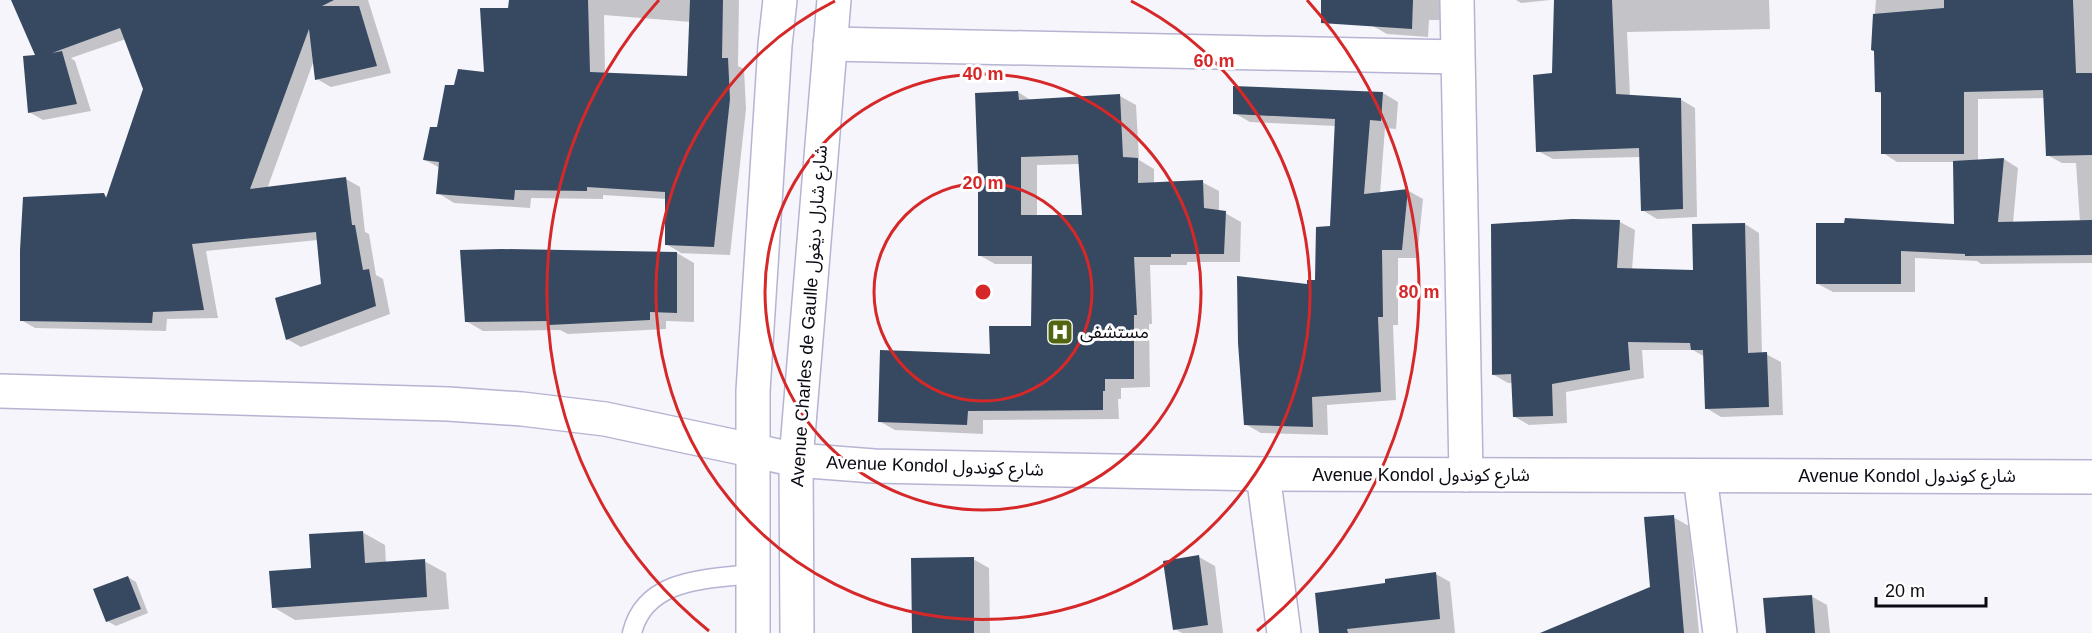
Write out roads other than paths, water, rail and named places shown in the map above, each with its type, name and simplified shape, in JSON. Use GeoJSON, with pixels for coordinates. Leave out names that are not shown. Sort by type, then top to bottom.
{"type":"FeatureCollection","features":[{"type":"Feature","properties":{"kind":"street"},"geometry":{"type":"LineString","coordinates":[[753,633],[751,450],[759,289],[780,0]]}},
{"type":"Feature","properties":{"kind":"street","name":"Avenue Charles de Gaulle شارع شارل ديغول"},"geometry":{"type":"LineString","coordinates":[[797,633],[796,460],[834,0]]}},
{"type":"Feature","properties":{"kind":"street"},"geometry":{"type":"LineString","coordinates":[[1457,0],[1466,475]]}},
{"type":"Feature","properties":{"kind":"street"},"geometry":{"type":"LineString","coordinates":[[830,44],[1458,57]]}},
{"type":"Feature","properties":{"kind":"street","name":"Avenue Kondol شارع كوندول"},"geometry":{"type":"LineString","coordinates":[[0,391],[436,404],[522,409],[605,419],[796,460],[874,466],[1263,474],[2092,477]]}},
{"type":"Feature","properties":{"kind":"street"},"geometry":{"type":"LineString","coordinates":[[1263,474],[1284,633]]}},
{"type":"Feature","properties":{"kind":"street"},"geometry":{"type":"LineString","coordinates":[[1700,476],[1720,633]]}},
{"type":"Feature","properties":{"kind":"lane"},"geometry":{"type":"LineString","coordinates":[[632,633],[636,619],[648,603],[670,588],[695,580],[753,574]]}},
{"type":"Feature","properties":{"kind":"place","name":"مستشفى"},"geometry":{"type":"Point","coordinates":[1060,332]}}]}
